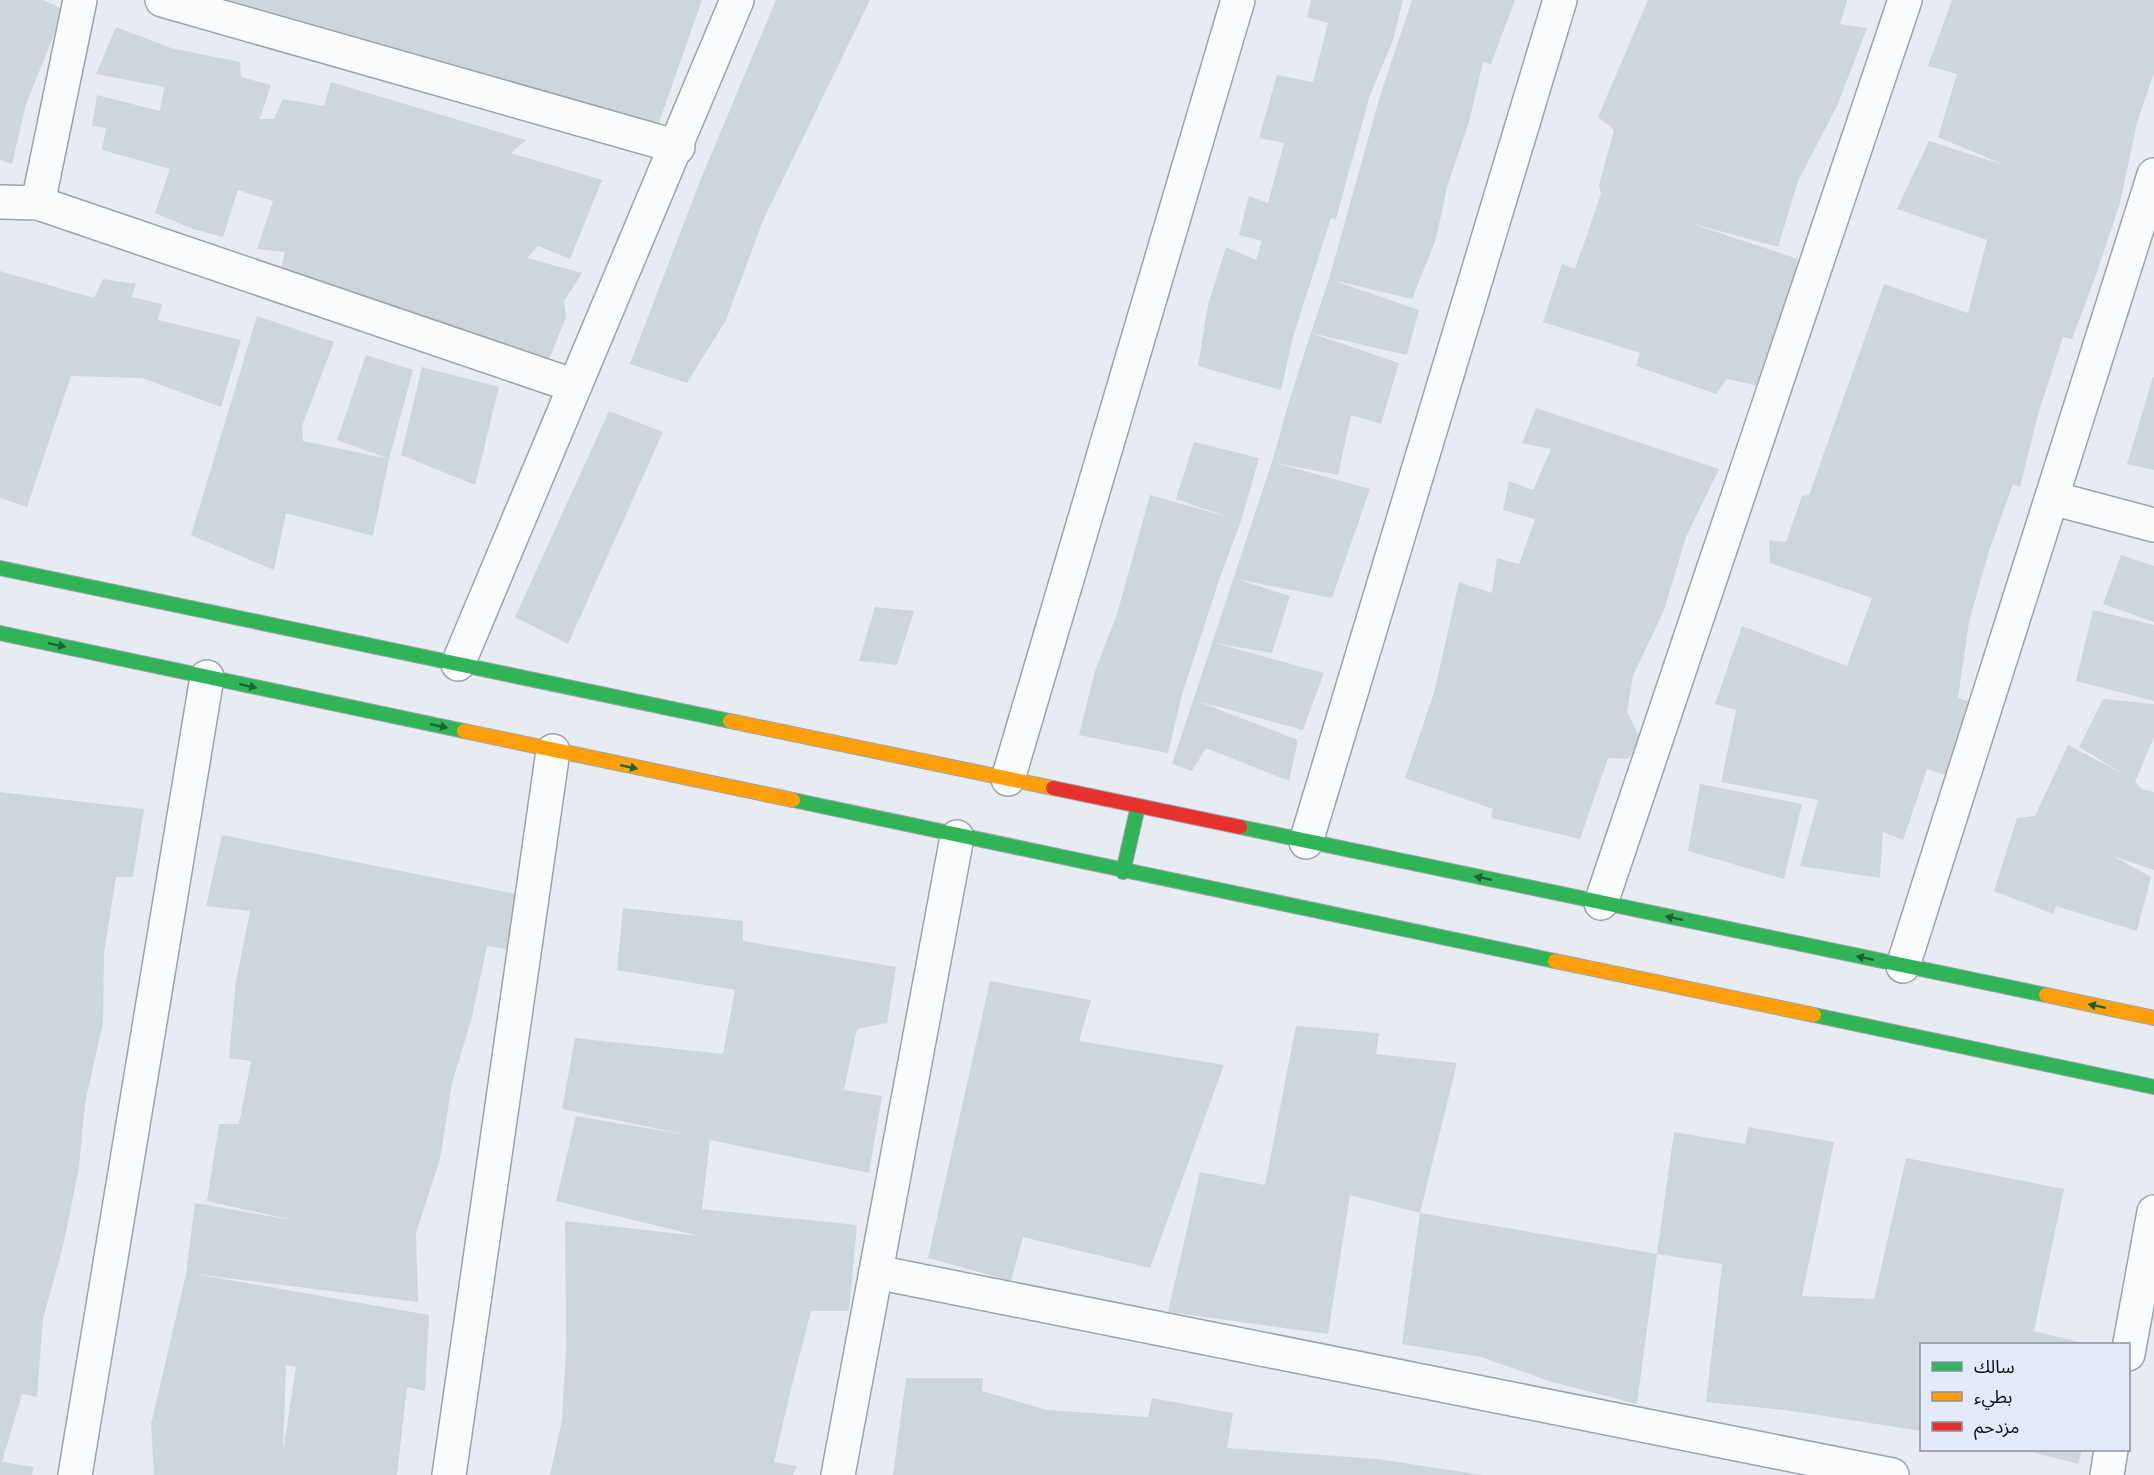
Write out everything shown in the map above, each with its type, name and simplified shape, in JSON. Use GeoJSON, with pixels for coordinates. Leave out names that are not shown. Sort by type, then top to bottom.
{"type":"FeatureCollection","features":[{"type":"Feature","properties":{"kind":"main road"},"geometry":{"type":"LineString","coordinates":[[0,568],[2154,1018]]}},
{"type":"Feature","properties":{"kind":"main road"},"geometry":{"type":"LineString","coordinates":[[0,633],[1123,872],[2154,1087]]}},
{"type":"Feature","properties":{"kind":"main road"},"geometry":{"type":"LineString","coordinates":[[1123,872],[1138,806]]}},
{"type":"Feature","properties":{"kind":"street"},"geometry":{"type":"LineString","coordinates":[[38,203],[80,0]]}},
{"type":"Feature","properties":{"kind":"street"},"geometry":{"type":"LineString","coordinates":[[162,0],[678,147]]}},
{"type":"Feature","properties":{"kind":"street"},"geometry":{"type":"LineString","coordinates":[[458,664],[678,147],[737,0]]}},
{"type":"Feature","properties":{"kind":"street"},"geometry":{"type":"LineString","coordinates":[[1008,779],[1238,0]]}},
{"type":"Feature","properties":{"kind":"street"},"geometry":{"type":"LineString","coordinates":[[1306,842],[1560,0]]}},
{"type":"Feature","properties":{"kind":"street"},"geometry":{"type":"LineString","coordinates":[[1601,903],[1905,0]]}},
{"type":"Feature","properties":{"kind":"street"},"geometry":{"type":"LineString","coordinates":[[1904,966],[2052,498],[2151,195]]}},
{"type":"Feature","properties":{"kind":"street"},"geometry":{"type":"LineString","coordinates":[[0,202],[38,203],[575,386]]}},
{"type":"Feature","properties":{"kind":"street"},"geometry":{"type":"LineString","coordinates":[[2052,498],[2154,525]]}},
{"type":"Feature","properties":{"kind":"street"},"geometry":{"type":"LineString","coordinates":[[75,1475],[207,677]]}},
{"type":"Feature","properties":{"kind":"street"},"geometry":{"type":"LineString","coordinates":[[449,1475],[554,751]]}},
{"type":"Feature","properties":{"kind":"street"},"geometry":{"type":"LineString","coordinates":[[838,1475],[957,837]]}},
{"type":"Feature","properties":{"kind":"street"},"geometry":{"type":"LineString","coordinates":[[2130,1343],[2154,1212]]}},
{"type":"Feature","properties":{"kind":"street"},"geometry":{"type":"LineString","coordinates":[[876,1272],[1892,1475]]}},
{"type":"Feature","properties":{"kind":"street"},"geometry":{"type":"LineString","coordinates":[[2107,1475],[2111,1451]]}},
{"type":"Feature","properties":{"kind":"building"},"geometry":{"type":"Polygon","coordinates":[[[0,0],[43,0],[64,10],[26,104],[12,164],[0,160],[0,0]]]}},
{"type":"Feature","properties":{"kind":"building"},"geometry":{"type":"Polygon","coordinates":[[[207,0],[702,0],[656,131],[207,0]]]}},
{"type":"Feature","properties":{"kind":"building"},"geometry":{"type":"Polygon","coordinates":[[[776,0],[870,0],[764,218],[726,320],[687,383],[630,364],[700,181],[776,0]]]}},
{"type":"Feature","properties":{"kind":"building"},"geometry":{"type":"Polygon","coordinates":[[[1311,0],[1403,0],[1392,43],[1370,95],[1336,219],[1331,218],[1293,337],[1281,390],[1198,366],[1208,305],[1226,247],[1256,260],[1262,241],[1239,235],[1249,196],[1268,203],[1284,143],[1259,138],[1277,75],[1313,82],[1328,23],[1307,17],[1311,0]]]}},
{"type":"Feature","properties":{"kind":"building"},"geometry":{"type":"Polygon","coordinates":[[[1412,0],[1515,0],[1491,64],[1483,62],[1469,122],[1447,187],[1436,239],[1412,299],[1332,280],[1419,310],[1407,355],[1311,333],[1329,279],[1380,96],[1412,0]]]}},
{"type":"Feature","properties":{"kind":"building"},"geometry":{"type":"Polygon","coordinates":[[[1648,0],[1847,0],[1840,24],[1867,28],[1837,106],[1798,181],[1778,247],[1690,223],[1798,259],[1783,323],[1759,386],[1727,379],[1716,394],[1636,366],[1640,353],[1543,322],[1562,264],[1575,269],[1601,194],[1599,185],[1614,130],[1598,117],[1648,0]]]}},
{"type":"Feature","properties":{"kind":"building"},"geometry":{"type":"Polygon","coordinates":[[[1952,0],[2154,0],[2154,73],[2137,123],[2120,203],[2096,275],[2072,339],[2063,337],[2039,411],[2020,487],[2013,484],[1989,551],[1969,622],[1958,698],[1970,702],[1945,775],[1927,769],[1903,840],[1883,832],[1880,878],[1800,866],[1818,800],[1721,782],[1736,710],[1715,704],[1742,626],[1847,666],[1872,598],[1770,563],[1769,540],[1786,542],[1802,496],[1809,495],[1884,284],[1968,313],[1987,240],[1897,209],[1929,141],[2004,165],[1938,137],[1957,74],[1928,66],[1952,0]]]}},
{"type":"Feature","properties":{"kind":"building"},"geometry":{"type":"Polygon","coordinates":[[[116,27],[171,48],[240,62],[241,77],[271,85],[260,119],[274,119],[283,99],[324,106],[331,82],[526,140],[511,153],[602,180],[570,259],[538,246],[527,258],[582,273],[564,301],[566,317],[549,360],[279,276],[285,252],[257,249],[273,201],[238,190],[223,237],[193,229],[155,213],[170,169],[102,150],[106,128],[92,126],[97,95],[160,111],[164,87],[96,74],[116,27]]]}},
{"type":"Feature","properties":{"kind":"building"},"geometry":{"type":"Polygon","coordinates":[[[0,271],[94,298],[103,279],[136,284],[132,297],[162,304],[158,320],[241,340],[221,407],[142,378],[71,376],[27,507],[0,498],[0,271]]]}},
{"type":"Feature","properties":{"kind":"building"},"geometry":{"type":"Polygon","coordinates":[[[257,316],[334,342],[302,426],[303,441],[389,459],[373,536],[286,513],[274,570],[191,535],[257,316]]]}},
{"type":"Feature","properties":{"kind":"building"},"geometry":{"type":"Polygon","coordinates":[[[1311,333],[1399,363],[1381,424],[1351,415],[1338,475],[1276,463],[1370,489],[1332,598],[1236,579],[1290,596],[1272,653],[1215,643],[1324,673],[1303,730],[1197,701],[1298,740],[1289,781],[1206,748],[1192,771],[1172,764],[1272,462],[1311,333]]]}},
{"type":"Feature","properties":{"kind":"building"},"geometry":{"type":"Polygon","coordinates":[[[366,355],[413,370],[389,459],[337,440],[366,355]]]}},
{"type":"Feature","properties":{"kind":"building"},"geometry":{"type":"Polygon","coordinates":[[[422,367],[499,387],[475,485],[401,455],[422,367]]]}},
{"type":"Feature","properties":{"kind":"building"},"geometry":{"type":"Polygon","coordinates":[[[2154,378],[2154,470],[2127,464],[2154,378]]]}},
{"type":"Feature","properties":{"kind":"building"},"geometry":{"type":"Polygon","coordinates":[[[1536,408],[1719,469],[1686,537],[1664,610],[1633,676],[1627,712],[1641,740],[1628,759],[1608,758],[1580,839],[1491,818],[1493,809],[1405,778],[1434,693],[1459,582],[1492,593],[1497,558],[1519,564],[1535,519],[1503,510],[1509,481],[1533,490],[1551,449],[1522,443],[1536,408]]]}},
{"type":"Feature","properties":{"kind":"building"},"geometry":{"type":"Polygon","coordinates":[[[609,411],[663,432],[568,644],[515,617],[609,411]]]}},
{"type":"Feature","properties":{"kind":"building"},"geometry":{"type":"Polygon","coordinates":[[[1194,442],[1259,458],[1241,521],[1220,577],[1182,695],[1168,753],[1079,735],[1095,671],[1117,614],[1150,495],[1228,517],[1176,499],[1194,442]]]}},
{"type":"Feature","properties":{"kind":"building"},"geometry":{"type":"Polygon","coordinates":[[[2121,555],[2154,566],[2154,622],[2103,604],[2121,555]]]}},
{"type":"Feature","properties":{"kind":"building"},"geometry":{"type":"Polygon","coordinates":[[[875,607],[914,611],[897,665],[859,661],[875,607]]]}},
{"type":"Feature","properties":{"kind":"building"},"geometry":{"type":"Polygon","coordinates":[[[2093,610],[2154,625],[2154,701],[2076,681],[2093,610]]]}},
{"type":"Feature","properties":{"kind":"building"},"geometry":{"type":"Polygon","coordinates":[[[2103,699],[2154,704],[2154,737],[2135,782],[2142,789],[2154,792],[2154,870],[2113,856],[2151,877],[2137,931],[2056,906],[2053,914],[1994,891],[2017,818],[2035,816],[2068,745],[2125,775],[2079,747],[2103,699]]]}},
{"type":"Feature","properties":{"kind":"building"},"geometry":{"type":"Polygon","coordinates":[[[1700,784],[1802,804],[1784,879],[1688,851],[1700,784]]]}},
{"type":"Feature","properties":{"kind":"building"},"geometry":{"type":"Polygon","coordinates":[[[0,792],[144,809],[133,877],[116,877],[104,953],[103,1023],[85,1103],[79,1168],[64,1242],[43,1319],[37,1397],[22,1394],[2,1462],[34,1467],[32,1475],[0,1475],[0,792]]]}},
{"type":"Feature","properties":{"kind":"building"},"geometry":{"type":"Polygon","coordinates":[[[222,835],[521,895],[513,950],[487,946],[471,1021],[452,1083],[440,1159],[416,1233],[418,1302],[195,1274],[429,1315],[425,1391],[407,1387],[397,1475],[154,1475],[151,1424],[186,1274],[195,1203],[297,1221],[207,1201],[219,1124],[239,1124],[251,1061],[229,1058],[236,981],[250,911],[206,906],[222,835]],[[286,1365],[283,1452],[296,1367],[286,1365]]]}},
{"type":"Feature","properties":{"kind":"building"},"geometry":{"type":"Polygon","coordinates":[[[623,908],[743,921],[743,941],[896,967],[887,1023],[857,1029],[844,1090],[882,1096],[869,1173],[710,1140],[702,1209],[857,1225],[849,1311],[811,1311],[791,1389],[774,1462],[797,1466],[793,1475],[550,1475],[562,1420],[566,1348],[565,1221],[699,1236],[556,1201],[576,1116],[687,1135],[562,1109],[575,1038],[723,1054],[735,990],[617,970],[623,908]]]}},
{"type":"Feature","properties":{"kind":"building"},"geometry":{"type":"Polygon","coordinates":[[[990,981],[1091,1000],[1079,1041],[1224,1065],[1150,1268],[1023,1237],[1011,1281],[928,1258],[990,981]]]}},
{"type":"Feature","properties":{"kind":"building"},"geometry":{"type":"Polygon","coordinates":[[[1296,1026],[1379,1033],[1376,1054],[1457,1063],[1420,1213],[1350,1195],[1328,1334],[1168,1312],[1200,1172],[1265,1185],[1296,1026]]]}},
{"type":"Feature","properties":{"kind":"building"},"geometry":{"type":"Polygon","coordinates":[[[1748,1127],[1834,1142],[1802,1296],[1874,1299],[1906,1158],[2064,1189],[2034,1331],[2082,1343],[1920,1343],[1920,1431],[1785,1410],[1706,1402],[1722,1264],[1657,1254],[1674,1132],[1745,1144],[1748,1127]]]}},
{"type":"Feature","properties":{"kind":"building"},"geometry":{"type":"Polygon","coordinates":[[[1420,1213],[1657,1254],[1637,1404],[1552,1382],[1481,1357],[1402,1344],[1420,1213]]]}},
{"type":"Feature","properties":{"kind":"building"},"geometry":{"type":"Polygon","coordinates":[[[906,1378],[983,1378],[982,1391],[1047,1410],[1148,1417],[1152,1398],[1233,1413],[1227,1448],[1378,1459],[1482,1475],[893,1475],[906,1378]]]}},
{"type":"Feature","properties":{"kind":"building"},"geometry":{"type":"Polygon","coordinates":[[[2028,1451],[2082,1451],[2078,1464],[2028,1451]]]}},
{"type":"Feature","properties":{"kind":"traffic: fast"},"geometry":{"type":"LineString","coordinates":[[0,568],[730,721]]}},
{"type":"Feature","properties":{"kind":"traffic: fast"},"geometry":{"type":"LineString","coordinates":[[0,633],[464,731]]}},
{"type":"Feature","properties":{"kind":"traffic: fast"},"geometry":{"type":"LineString","coordinates":[[793,800],[1555,961]]}},
{"type":"Feature","properties":{"kind":"traffic: fast"},"geometry":{"type":"LineString","coordinates":[[1123,872],[1138,806]]}},
{"type":"Feature","properties":{"kind":"traffic: fast"},"geometry":{"type":"LineString","coordinates":[[1240,827],[2046,995]]}},
{"type":"Feature","properties":{"kind":"traffic: fast"},"geometry":{"type":"LineString","coordinates":[[1814,1015],[2154,1087]]}},
{"type":"Feature","properties":{"kind":"traffic: slow"},"geometry":{"type":"LineString","coordinates":[[730,721],[1053,788]]}},
{"type":"Feature","properties":{"kind":"traffic: slow"},"geometry":{"type":"LineString","coordinates":[[464,731],[793,800]]}},
{"type":"Feature","properties":{"kind":"traffic: slow"},"geometry":{"type":"LineString","coordinates":[[1555,961],[1814,1015]]}},
{"type":"Feature","properties":{"kind":"traffic: slow"},"geometry":{"type":"LineString","coordinates":[[2046,995],[2154,1018]]}},
{"type":"Feature","properties":{"kind":"traffic: jam"},"geometry":{"type":"LineString","coordinates":[[1053,788],[1240,827]]}}]}
